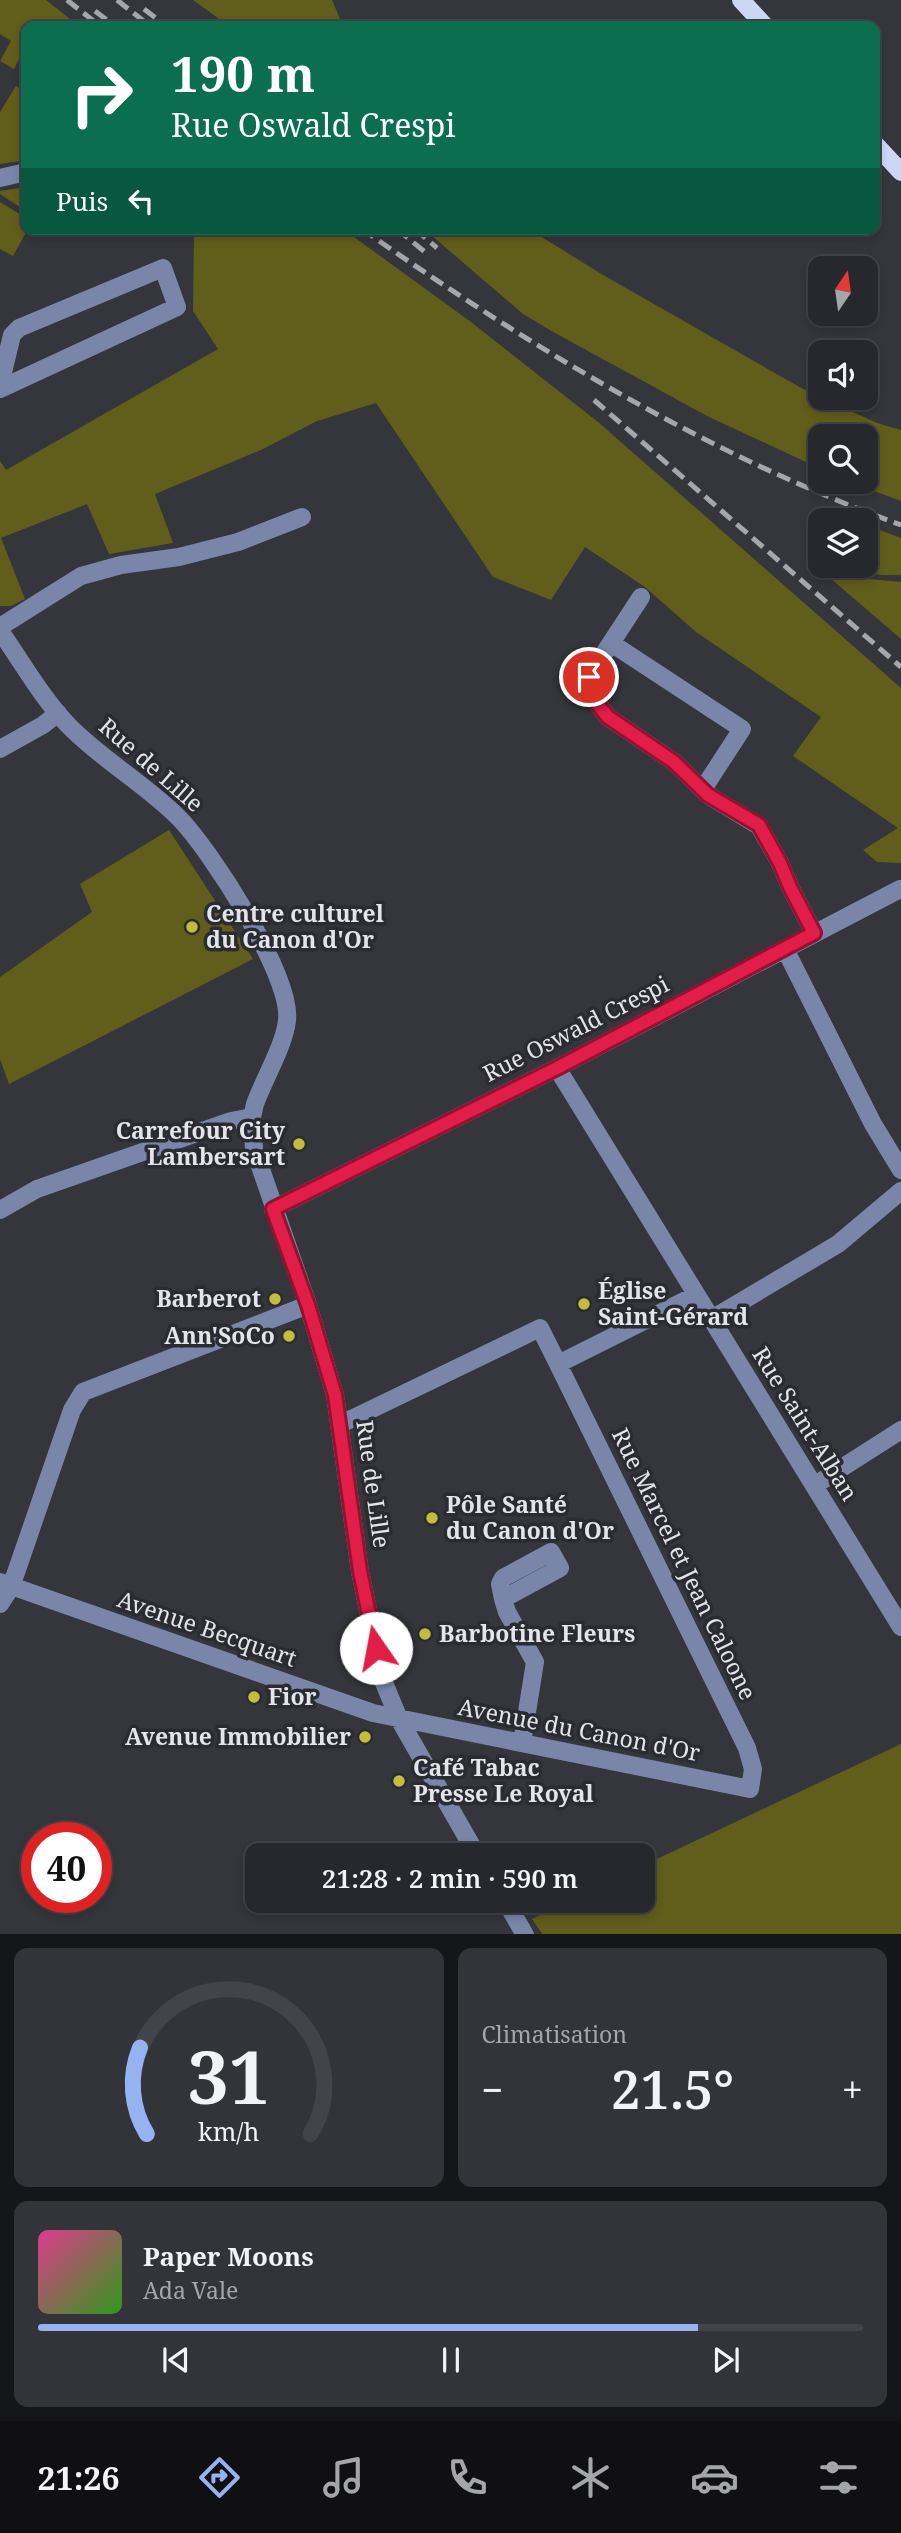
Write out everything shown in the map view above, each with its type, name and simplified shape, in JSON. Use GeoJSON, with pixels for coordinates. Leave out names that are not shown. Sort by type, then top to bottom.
{"type":"FeatureCollection","features":[{"type":"Feature","properties":{"kind":"main road"},"geometry":{"type":"LineString","coordinates":[[741,0],[760,21]]}},
{"type":"Feature","properties":{"kind":"main road"},"geometry":{"type":"LineString","coordinates":[[880,149],[901,172]]}},
{"type":"Feature","properties":{"kind":"street"},"geometry":{"type":"LineString","coordinates":[[0,178],[21,173]]}},
{"type":"Feature","properties":{"kind":"street"},"geometry":{"type":"LineString","coordinates":[[163,268],[177,307],[0,387],[12,335],[19,328],[163,268]]}},
{"type":"Feature","properties":{"kind":"street"},"geometry":{"type":"LineString","coordinates":[[0,629],[81,576],[121,565],[179,557],[238,542],[302,517]]}},
{"type":"Feature","properties":{"kind":"street"},"geometry":{"type":"LineString","coordinates":[[641,597],[589,677],[590,687],[599,706],[608,717],[674,762],[703,789],[759,825],[814,933]]}},
{"type":"Feature","properties":{"kind":"street","name":"Rue de Lille"},"geometry":{"type":"LineString","coordinates":[[0,629],[58,713],[85,741],[152,794],[190,830],[258,934],[274,965],[286,1001],[287,1021],[252,1117],[254,1149],[330,1374],[341,1424],[360,1571],[382,1678],[399,1719],[470,1843]]}},
{"type":"Feature","properties":{"kind":"street"},"geometry":{"type":"LineString","coordinates":[[611,643],[742,729],[703,789]]}},
{"type":"Feature","properties":{"kind":"street"},"geometry":{"type":"LineString","coordinates":[[0,749],[43,725],[58,713]]}},
{"type":"Feature","properties":{"kind":"street","name":"Rue Oswald Crespi"},"geometry":{"type":"LineString","coordinates":[[273,1209],[557,1068],[900,889]]}},
{"type":"Feature","properties":{"kind":"street"},"geometry":{"type":"LineString","coordinates":[[785,949],[873,1124],[901,1170]]}},
{"type":"Feature","properties":{"kind":"street","name":"Rue Saint-Alban"},"geometry":{"type":"LineString","coordinates":[[557,1068],[901,1627]]}},
{"type":"Feature","properties":{"kind":"street"},"geometry":{"type":"LineString","coordinates":[[0,1210],[37,1189],[231,1121],[252,1117]]}},
{"type":"Feature","properties":{"kind":"street"},"geometry":{"type":"LineString","coordinates":[[710,1320],[838,1244],[901,1191]]}},
{"type":"Feature","properties":{"kind":"street"},"geometry":{"type":"LineString","coordinates":[[558,1364],[696,1295]]}},
{"type":"Feature","properties":{"kind":"street"},"geometry":{"type":"LineString","coordinates":[[0,1604],[72,1410],[83,1392],[308,1305]]}},
{"type":"Feature","properties":{"kind":"street","name":"Rue Marcel et Jean Caloone"},"geometry":{"type":"LineString","coordinates":[[341,1424],[540,1328],[747,1748],[753,1769],[750,1789]]}},
{"type":"Feature","properties":{"kind":"street"},"geometry":{"type":"LineString","coordinates":[[815,1485],[901,1430]]}},
{"type":"Feature","properties":{"kind":"street","name":"Avenue Becquart"},"geometry":{"type":"LineString","coordinates":[[6,1585],[345,1704],[399,1719]]}},
{"type":"Feature","properties":{"kind":"street"},"geometry":{"type":"LineString","coordinates":[[503,1599],[507,1612],[535,1662],[522,1743]]}},
{"type":"Feature","properties":{"kind":"street","name":"Avenue du Canon d'Or"},"geometry":{"type":"LineString","coordinates":[[399,1719],[750,1789]]}},
{"type":"Feature","properties":{"kind":"street"},"geometry":{"type":"LineString","coordinates":[[513,1913],[525,1934]]}},
{"type":"Feature","properties":{"kind":"shaded area"},"geometry":{"type":"Polygon","coordinates":[[[0,0],[46,0],[73,21],[21,21],[21,57],[14,69],[0,61],[11,41],[0,34],[0,0]]]}},
{"type":"Feature","properties":{"kind":"shaded area"},"geometry":{"type":"Polygon","coordinates":[[[193,0],[332,0],[341,21],[222,21],[193,0]]]}},
{"type":"Feature","properties":{"kind":"shaded area"},"geometry":{"type":"Polygon","coordinates":[[[16,86],[21,89],[21,161],[0,164],[0,112],[16,86]]]}},
{"type":"Feature","properties":{"kind":"shaded area"},"geometry":{"type":"Polygon","coordinates":[[[21,188],[21,208],[0,194],[0,191],[21,188]]]}},
{"type":"Feature","properties":{"kind":"shaded area"},"geometry":{"type":"Polygon","coordinates":[[[0,202],[21,215],[21,235],[25,235],[13,256],[0,249],[0,202]]]}},
{"type":"Feature","properties":{"kind":"shaded area"},"geometry":{"type":"Polygon","coordinates":[[[194,235],[351,235],[471,322],[598,422],[901,688],[901,863],[877,862],[863,850],[898,828],[793,756],[821,717],[696,632],[645,587],[585,547],[551,600],[493,577],[376,403],[317,421],[261,450],[155,494],[173,543],[109,554],[87,504],[1,538],[25,599],[11,606],[0,606],[0,461],[6,470],[218,349],[193,311],[194,235]]]}},
{"type":"Feature","properties":{"kind":"shaded area"},"geometry":{"type":"Polygon","coordinates":[[[431,235],[539,235],[603,275],[808,391],[808,410],[849,410],[901,430],[901,501],[878,492],[878,424],[808,424],[808,463],[709,417],[523,314],[431,235]]]}},
{"type":"Feature","properties":{"kind":"shaded area"},"geometry":{"type":"Polygon","coordinates":[[[878,529],[901,538],[901,575],[879,575],[878,529]]]}},
{"type":"Feature","properties":{"kind":"shaded area"},"geometry":{"type":"Polygon","coordinates":[[[830,578],[901,582],[901,639],[830,578]]]}},
{"type":"Feature","properties":{"kind":"shaded area"},"geometry":{"type":"Polygon","coordinates":[[[169,830],[253,959],[9,1084],[0,1059],[0,977],[92,912],[80,884],[169,830]]]}},
{"type":"Feature","properties":{"kind":"shaded area"},"geometry":{"type":"Polygon","coordinates":[[[901,1744],[901,1934],[542,1934],[532,1919],[545,1913],[655,1913],[655,1860],[901,1744]]]}},
{"type":"Feature","properties":{"kind":"railway"},"geometry":{"type":"LineString","coordinates":[[67,0],[94,21]]}},
{"type":"Feature","properties":{"kind":"railway"},"geometry":{"type":"LineString","coordinates":[[117,0],[144,21]]}},
{"type":"Feature","properties":{"kind":"railway"},"geometry":{"type":"LineString","coordinates":[[144,9],[160,21]]}},
{"type":"Feature","properties":{"kind":"railway"},"geometry":{"type":"LineString","coordinates":[[95,11],[108,21]]}},
{"type":"Feature","properties":{"kind":"railway"},"geometry":{"type":"LineString","coordinates":[[371,235],[490,315],[622,395],[759,466],[901,525]]}},
{"type":"Feature","properties":{"kind":"railway"},"geometry":{"type":"LineString","coordinates":[[404,235],[425,252]]}},
{"type":"Feature","properties":{"kind":"railway"},"geometry":{"type":"LineString","coordinates":[[422,235],[437,248]]}},
{"type":"Feature","properties":{"kind":"railway"},"geometry":{"type":"LineString","coordinates":[[594,400],[901,667]]}},
{"type":"Feature","properties":{"kind":"place","name":"Centre culturel du Canon d'Or"},"geometry":{"type":"Point","coordinates":[192,927]}},
{"type":"Feature","properties":{"kind":"place","name":"Carrefour City Lambersart"},"geometry":{"type":"Point","coordinates":[299,1144]}},
{"type":"Feature","properties":{"kind":"place","name":"Barberot"},"geometry":{"type":"Point","coordinates":[275,1299]}},
{"type":"Feature","properties":{"kind":"place","name":"Église Saint-Gérard"},"geometry":{"type":"Point","coordinates":[584,1304]}},
{"type":"Feature","properties":{"kind":"place","name":"Ann'SoCo"},"geometry":{"type":"Point","coordinates":[289,1336]}},
{"type":"Feature","properties":{"kind":"place","name":"Pôle Santé du Canon d'Or"},"geometry":{"type":"Point","coordinates":[432,1518]}},
{"type":"Feature","properties":{"kind":"place","name":"Barbotine Fleurs"},"geometry":{"type":"Point","coordinates":[425,1634]}},
{"type":"Feature","properties":{"kind":"place","name":"Fior"},"geometry":{"type":"Point","coordinates":[254,1697]}},
{"type":"Feature","properties":{"kind":"place","name":"Avenue Immobilier"},"geometry":{"type":"Point","coordinates":[365,1737]}},
{"type":"Feature","properties":{"kind":"place","name":"Café Tabac Presse Le Royal"},"geometry":{"type":"Point","coordinates":[399,1781]}},
{"type":"Feature","properties":{"kind":"route"},"geometry":{"type":"LineString","coordinates":[[376,1648],[360,1571],[335,1395],[308,1305],[273,1209],[557,1068],[814,933],[759,825],[708,795],[674,762],[608,717],[599,706],[590,687],[589,677]]}}]}
